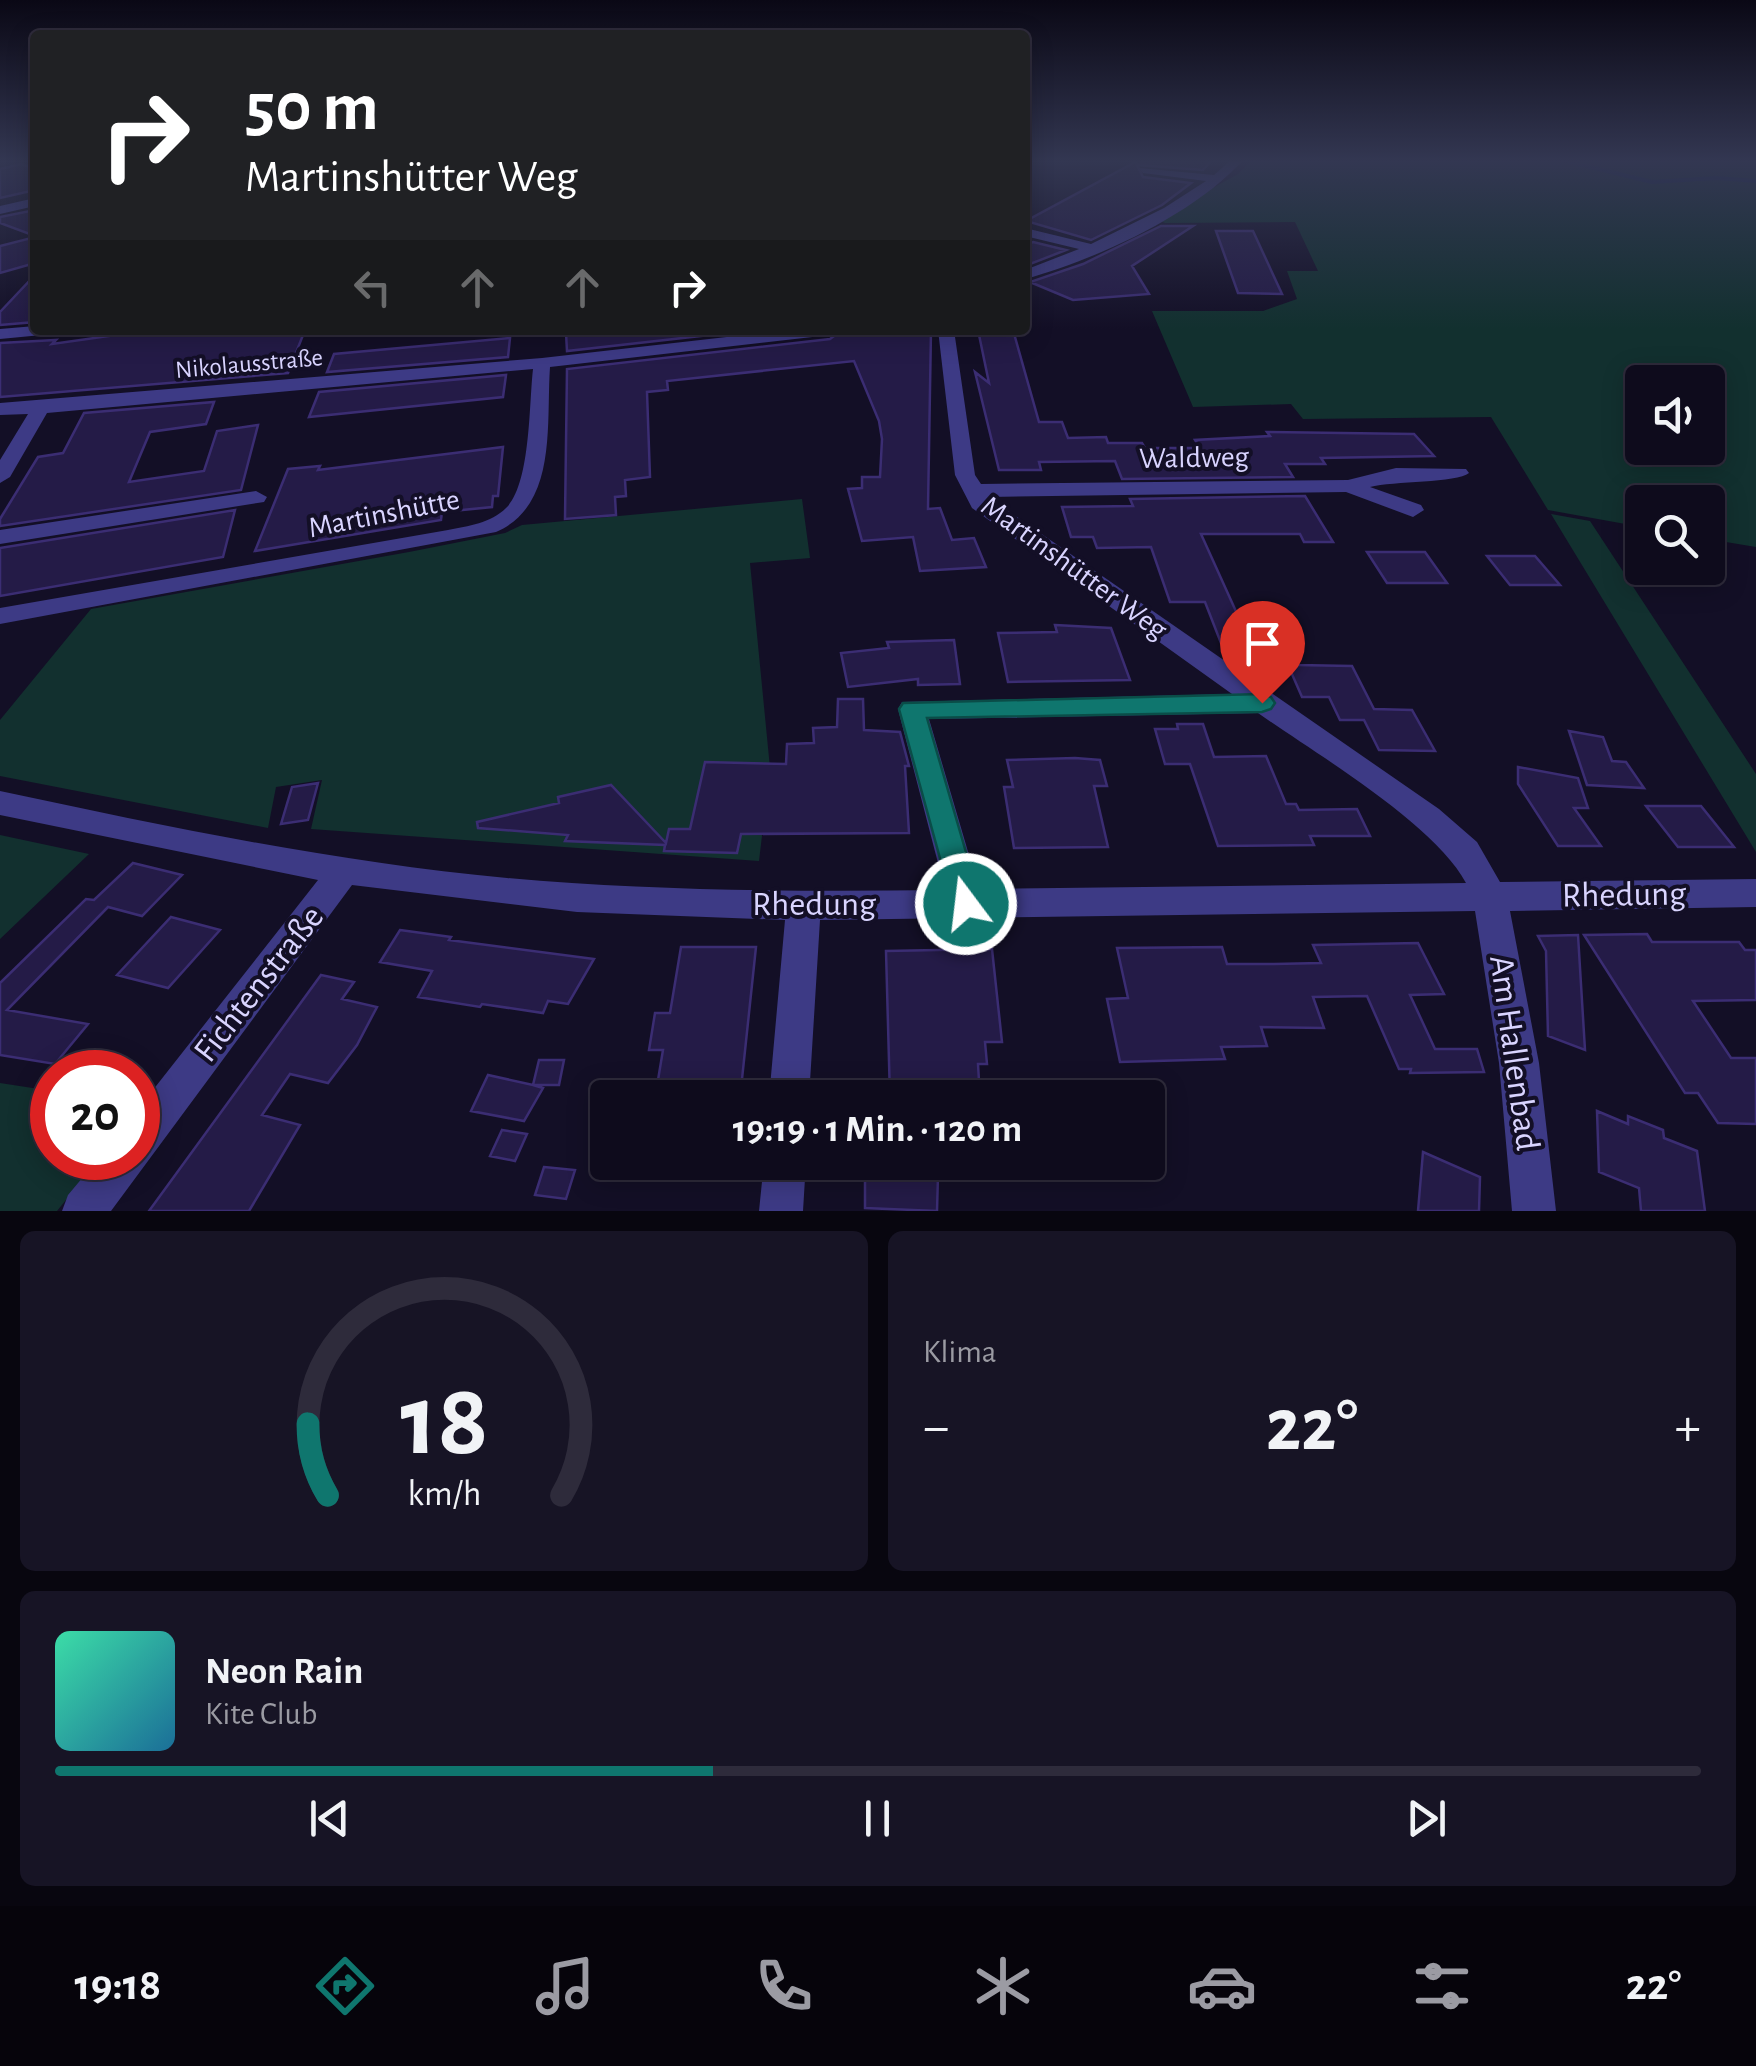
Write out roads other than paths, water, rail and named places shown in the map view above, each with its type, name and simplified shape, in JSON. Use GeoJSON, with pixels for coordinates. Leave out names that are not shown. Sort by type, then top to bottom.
{"type":"FeatureCollection","features":[{"type":"Feature","properties":{"kind":"street"},"geometry":{"type":"LineString","coordinates":[[1030,273],[1094,249],[1152,217]]}},
{"type":"Feature","properties":{"kind":"street"},"geometry":{"type":"LineString","coordinates":[[1030,233],[1094,249]]}},
{"type":"Feature","properties":{"kind":"street"},"geometry":{"type":"LineString","coordinates":[[0,334],[30,331]]}},
{"type":"Feature","properties":{"kind":"street"},"geometry":{"type":"LineString","coordinates":[[542,362],[785,335]]}},
{"type":"Feature","properties":{"kind":"street","name":"Martinshütter Weg"},"geometry":{"type":"LineString","coordinates":[[947,335],[965,475],[971,492],[995,516],[1448,834],[1473,862],[1490,896]]}},
{"type":"Feature","properties":{"kind":"street","name":"Nikolausstraße"},"geometry":{"type":"LineString","coordinates":[[0,409],[542,362]]}},
{"type":"Feature","properties":{"kind":"street","name":"Martinshütte"},"geometry":{"type":"LineString","coordinates":[[0,616],[448,537],[496,524],[517,510],[532,487],[542,362]]}},
{"type":"Feature","properties":{"kind":"street"},"geometry":{"type":"LineString","coordinates":[[0,478],[40,408]]}},
{"type":"Feature","properties":{"kind":"street"},"geometry":{"type":"LineString","coordinates":[[1348,486],[1396,474],[1460,472]]}},
{"type":"Feature","properties":{"kind":"street","name":"Waldweg"},"geometry":{"type":"LineString","coordinates":[[971,492],[1348,486],[1413,510]]}},
{"type":"Feature","properties":{"kind":"street"},"geometry":{"type":"LineString","coordinates":[[0,538],[256,497]]}},
{"type":"Feature","properties":{"kind":"street"},"geometry":{"type":"LineString","coordinates":[[966,904],[912,709],[1262,703]]}},
{"type":"Feature","properties":{"kind":"street","name":"Rhedung"},"geometry":{"type":"LineString","coordinates":[[0,802],[204,848],[343,872],[581,898],[966,904],[1756,893]]}},
{"type":"Feature","properties":{"kind":"street","name":"Fichtenstraße"},"geometry":{"type":"LineString","coordinates":[[160,1113],[343,872]]}},
{"type":"Feature","properties":{"kind":"street","name":"Am Hallenbad"},"geometry":{"type":"LineString","coordinates":[[1490,896],[1519,1062],[1534,1211]]}},
{"type":"Feature","properties":{"kind":"street"},"geometry":{"type":"LineString","coordinates":[[790,1080],[804,904]]}},
{"type":"Feature","properties":{"kind":"street"},"geometry":{"type":"LineString","coordinates":[[84,1211],[108,1180]]}},
{"type":"Feature","properties":{"kind":"street"},"geometry":{"type":"LineString","coordinates":[[781,1211],[783,1180]]}}]}
